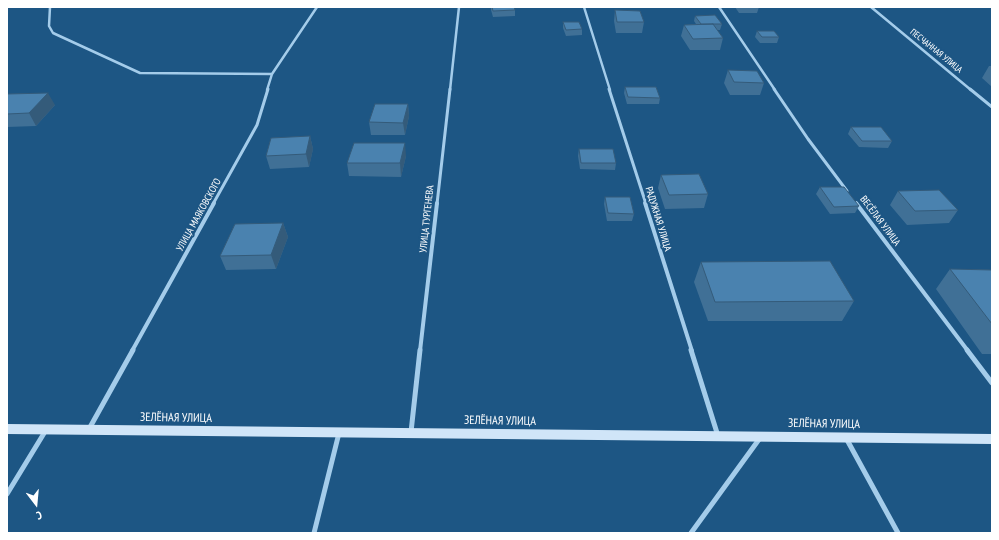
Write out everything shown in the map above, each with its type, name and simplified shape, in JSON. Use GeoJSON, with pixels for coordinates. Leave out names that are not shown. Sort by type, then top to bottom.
{"type":"FeatureCollection","features":[{"type":"Feature","properties":{"kind":"main road","name":"ЗЕЛЁНАЯ УЛИЦА"},"geometry":{"type":"LineString","coordinates":[[7,429],[992,439]]}},
{"type":"Feature","properties":{"kind":"street"},"geometry":{"type":"LineString","coordinates":[[50,7],[49,26],[53,33],[140,73],[272,74]]}},
{"type":"Feature","properties":{"kind":"street","name":"УЛИЦА МАЯКОВСКОГО"},"geometry":{"type":"LineString","coordinates":[[89,430],[257,125],[272,74],[317,7]]}},
{"type":"Feature","properties":{"kind":"street","name":"УЛИЦА ТУРГЕНЕВА"},"geometry":{"type":"LineString","coordinates":[[411,433],[459,7]]}},
{"type":"Feature","properties":{"kind":"street","name":"РАДУЖНАЯ УЛИЦА"},"geometry":{"type":"LineString","coordinates":[[584,7],[718,436]]}},
{"type":"Feature","properties":{"kind":"street","name":"ВЕСЁЛАЯ УЛИЦА"},"geometry":{"type":"LineString","coordinates":[[719,7],[808,138],[850,195]]}},
{"type":"Feature","properties":{"kind":"street","name":"ПЕСЧАННАЯ УЛИЦА"},"geometry":{"type":"LineString","coordinates":[[871,7],[992,107]]}},
{"type":"Feature","properties":{"kind":"street","name":"ВЕСЁЛАЯ УЛИЦА"},"geometry":{"type":"LineString","coordinates":[[855,201],[992,383]]}},
{"type":"Feature","properties":{"kind":"street"},"geometry":{"type":"LineString","coordinates":[[7,494],[46,430]]}},
{"type":"Feature","properties":{"kind":"street"},"geometry":{"type":"LineString","coordinates":[[314,533],[339,432]]}},
{"type":"Feature","properties":{"kind":"street"},"geometry":{"type":"LineString","coordinates":[[691,533],[761,437]]}},
{"type":"Feature","properties":{"kind":"street"},"geometry":{"type":"LineString","coordinates":[[846,438],[898,533]]}},
{"type":"Feature","properties":{"kind":"building"},"geometry":{"type":"Polygon","coordinates":[[[492,7],[514,7],[515,10],[493,11],[492,7]]]}},
{"type":"Feature","properties":{"kind":"building"},"geometry":{"type":"Polygon","coordinates":[[[615,10],[640,11],[644,22],[617,22],[615,10]]]}},
{"type":"Feature","properties":{"kind":"building"},"geometry":{"type":"Polygon","coordinates":[[[715,15],[722,24],[701,24],[695,16],[715,15]]]}},
{"type":"Feature","properties":{"kind":"building"},"geometry":{"type":"Polygon","coordinates":[[[563,22],[579,22],[582,29],[566,30],[563,22]]]}},
{"type":"Feature","properties":{"kind":"building"},"geometry":{"type":"Polygon","coordinates":[[[713,24],[723,38],[693,39],[684,25],[713,24]]]}},
{"type":"Feature","properties":{"kind":"building"},"geometry":{"type":"Polygon","coordinates":[[[757,31],[774,31],[779,37],[762,37],[757,31]]]}},
{"type":"Feature","properties":{"kind":"building"},"geometry":{"type":"Polygon","coordinates":[[[728,70],[757,71],[764,83],[734,82],[728,70]]]}},
{"type":"Feature","properties":{"kind":"building"},"geometry":{"type":"Polygon","coordinates":[[[625,87],[656,87],[660,98],[628,97],[625,87]]]}},
{"type":"Feature","properties":{"kind":"building"},"geometry":{"type":"Polygon","coordinates":[[[48,93],[29,113],[7,114],[7,94],[48,93]]]}},
{"type":"Feature","properties":{"kind":"building"},"geometry":{"type":"Polygon","coordinates":[[[375,104],[408,104],[403,123],[369,122],[375,104]]]}},
{"type":"Feature","properties":{"kind":"building"},"geometry":{"type":"Polygon","coordinates":[[[851,127],[881,127],[892,141],[862,141],[851,127]]]}},
{"type":"Feature","properties":{"kind":"building"},"geometry":{"type":"Polygon","coordinates":[[[310,136],[306,154],[266,156],[271,138],[310,136]]]}},
{"type":"Feature","properties":{"kind":"building"},"geometry":{"type":"Polygon","coordinates":[[[354,143],[405,143],[400,163],[347,163],[354,143]]]}},
{"type":"Feature","properties":{"kind":"building"},"geometry":{"type":"Polygon","coordinates":[[[579,149],[613,149],[616,163],[581,163],[579,149]]]}},
{"type":"Feature","properties":{"kind":"building"},"geometry":{"type":"Polygon","coordinates":[[[699,174],[708,194],[669,195],[661,175],[699,174]]]}},
{"type":"Feature","properties":{"kind":"building"},"geometry":{"type":"Polygon","coordinates":[[[820,187],[844,187],[859,206],[834,207],[820,187]]]}},
{"type":"Feature","properties":{"kind":"building"},"geometry":{"type":"Polygon","coordinates":[[[939,190],[958,210],[915,211],[898,191],[939,190]]]}},
{"type":"Feature","properties":{"kind":"building"},"geometry":{"type":"Polygon","coordinates":[[[605,197],[630,197],[634,214],[608,213],[605,197]]]}},
{"type":"Feature","properties":{"kind":"building"},"geometry":{"type":"Polygon","coordinates":[[[283,223],[271,255],[220,256],[235,224],[283,223]]]}},
{"type":"Feature","properties":{"kind":"building"},"geometry":{"type":"Polygon","coordinates":[[[830,261],[854,301],[715,302],[701,262],[830,261]]]}},
{"type":"Feature","properties":{"kind":"building"},"geometry":{"type":"Polygon","coordinates":[[[950,269],[992,270],[992,324],[950,269]]]}}]}
